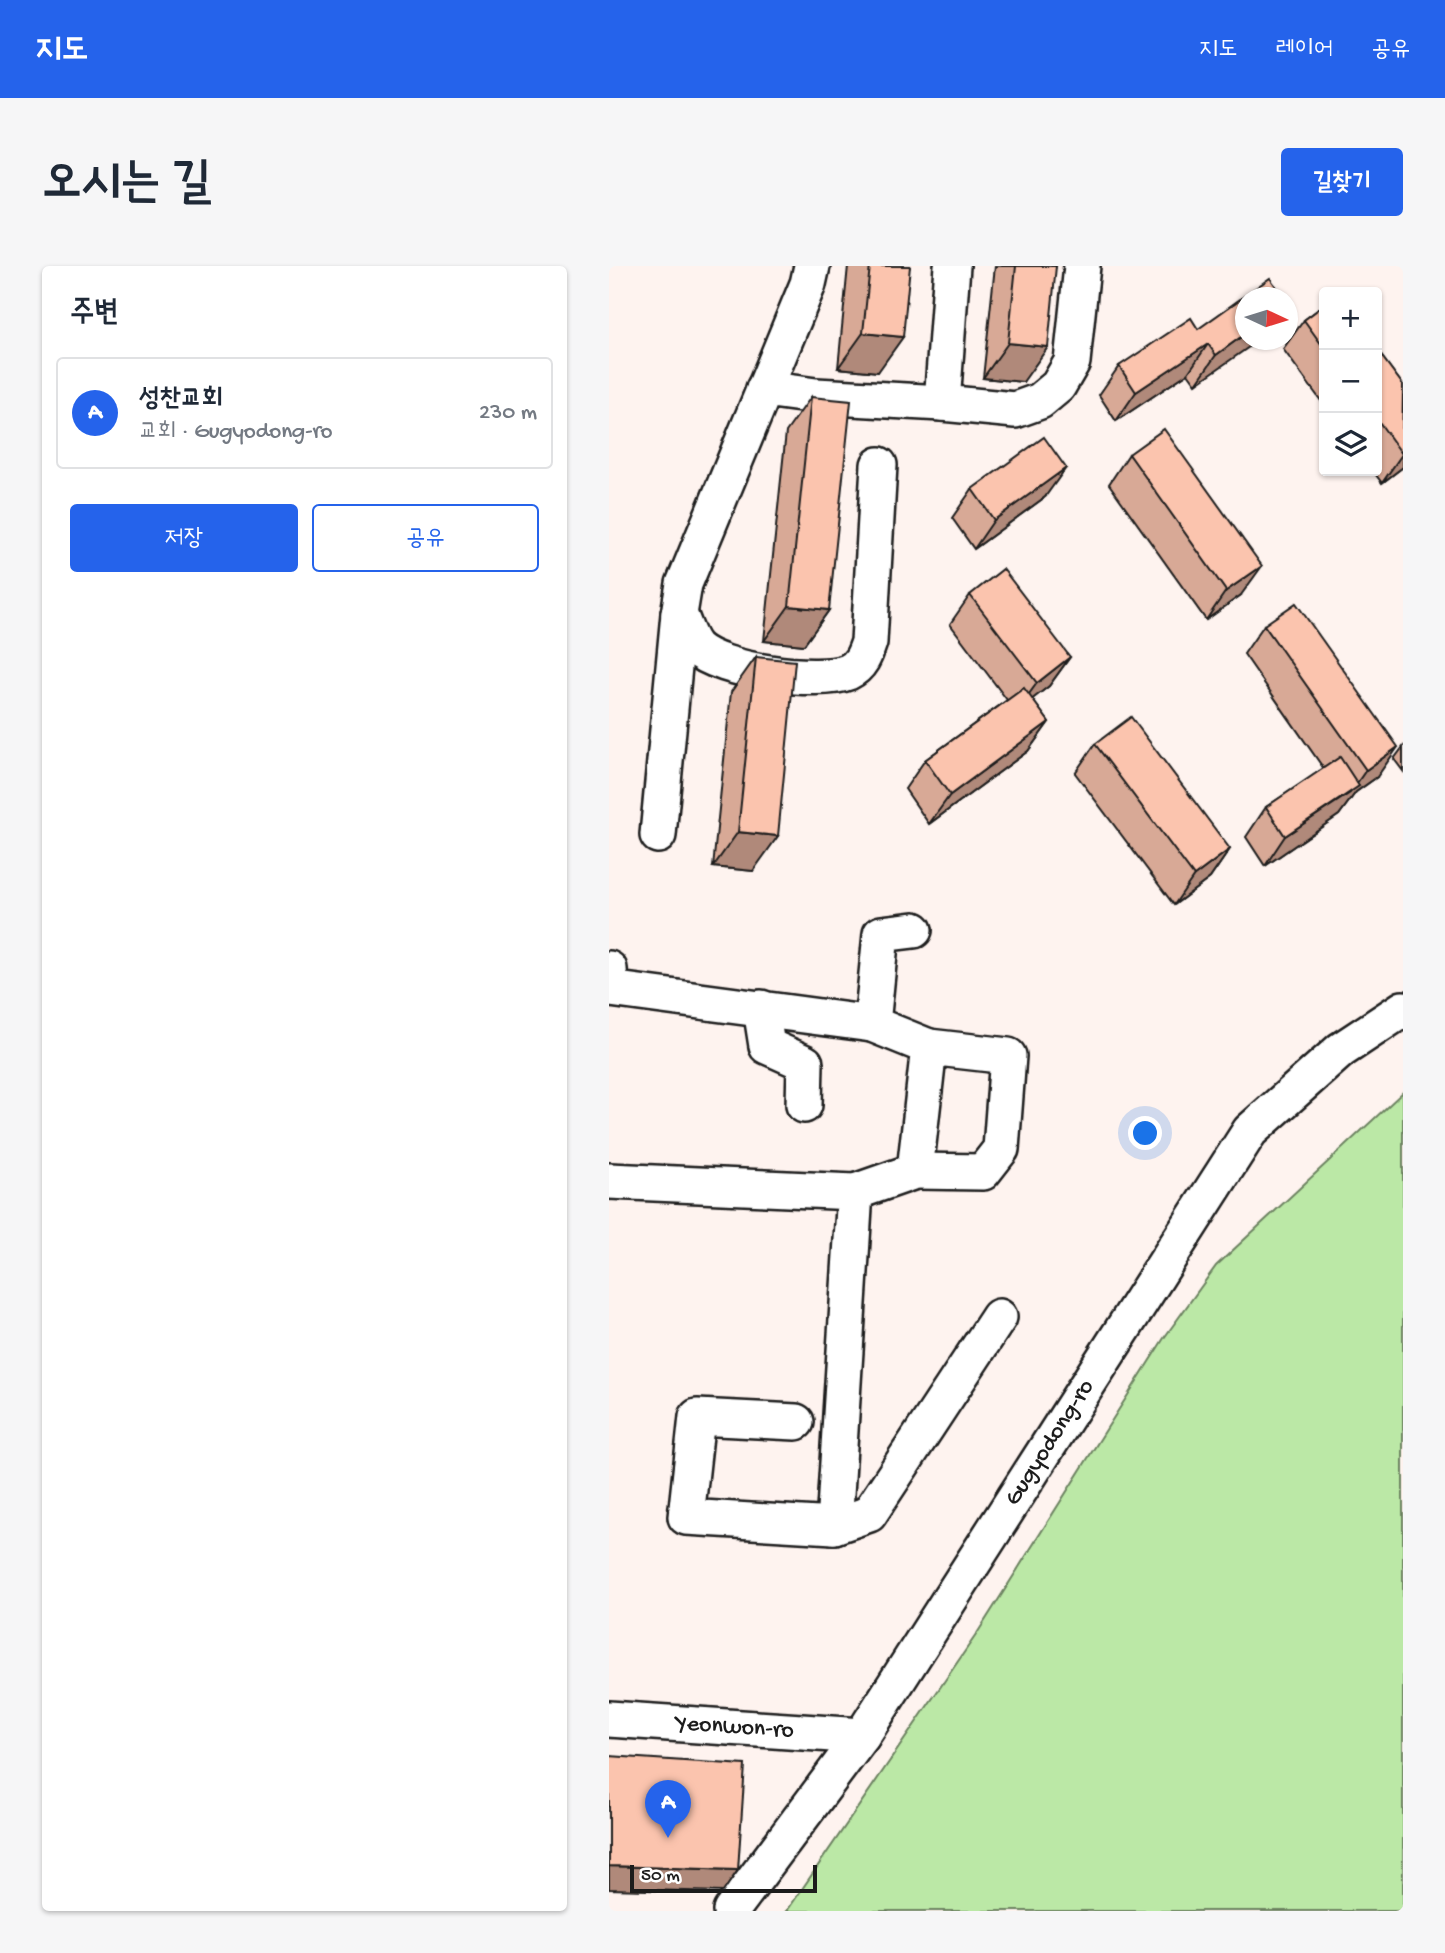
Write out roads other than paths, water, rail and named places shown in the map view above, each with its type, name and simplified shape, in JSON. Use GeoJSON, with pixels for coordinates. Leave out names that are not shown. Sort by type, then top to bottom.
{"type":"FeatureCollection","features":[{"type":"Feature","properties":{"kind":"street"},"geometry":{"type":"LineString","coordinates":[[658,835],[684,584],[808,284],[812,266]]}},
{"type":"Feature","properties":{"kind":"street"},"geometry":{"type":"LineString","coordinates":[[942,403],[952,266]]}},
{"type":"Feature","properties":{"kind":"street"},"geometry":{"type":"LineString","coordinates":[[764,389],[816,396],[1014,410],[1040,401],[1058,386],[1073,362],[1082,266]]}},
{"type":"Feature","properties":{"kind":"street"},"geometry":{"type":"LineString","coordinates":[[679,614],[695,647],[715,660],[729,665],[776,674],[834,676],[851,671],[863,660],[869,642],[879,465]]}},
{"type":"Feature","properties":{"kind":"street"},"geometry":{"type":"LineString","coordinates":[[872,1024],[881,933],[914,930]]}},
{"type":"Feature","properties":{"kind":"street"},"geometry":{"type":"LineString","coordinates":[[609,970],[609,991],[872,1024],[929,1047],[1008,1056],[1001,1149],[983,1172],[915,1171],[855,1192],[609,1181]]}},
{"type":"Feature","properties":{"kind":"street"},"geometry":{"type":"LineString","coordinates":[[761,1008],[767,1046],[805,1063],[804,1105]]}},
{"type":"Feature","properties":{"kind":"street","name":"Gugyodong-ro"},"geometry":{"type":"LineString","coordinates":[[731,1911],[862,1736],[1249,1131],[1341,1050],[1403,1009]]}},
{"type":"Feature","properties":{"kind":"street"},"geometry":{"type":"LineString","coordinates":[[915,1171],[929,1047]]}},
{"type":"Feature","properties":{"kind":"street"},"geometry":{"type":"LineString","coordinates":[[834,1526],[855,1192]]}},
{"type":"Feature","properties":{"kind":"street"},"geometry":{"type":"LineString","coordinates":[[796,1422],[697,1418],[686,1517],[834,1526],[869,1514],[999,1317]]}},
{"type":"Feature","properties":{"kind":"street","name":"Yeonwon-ro"},"geometry":{"type":"LineString","coordinates":[[609,1719],[862,1736]]}},
{"type":"Feature","properties":{"kind":"place","name":"성찬교회"},"geometry":{"type":"Point","coordinates":[668,1838]}}]}
